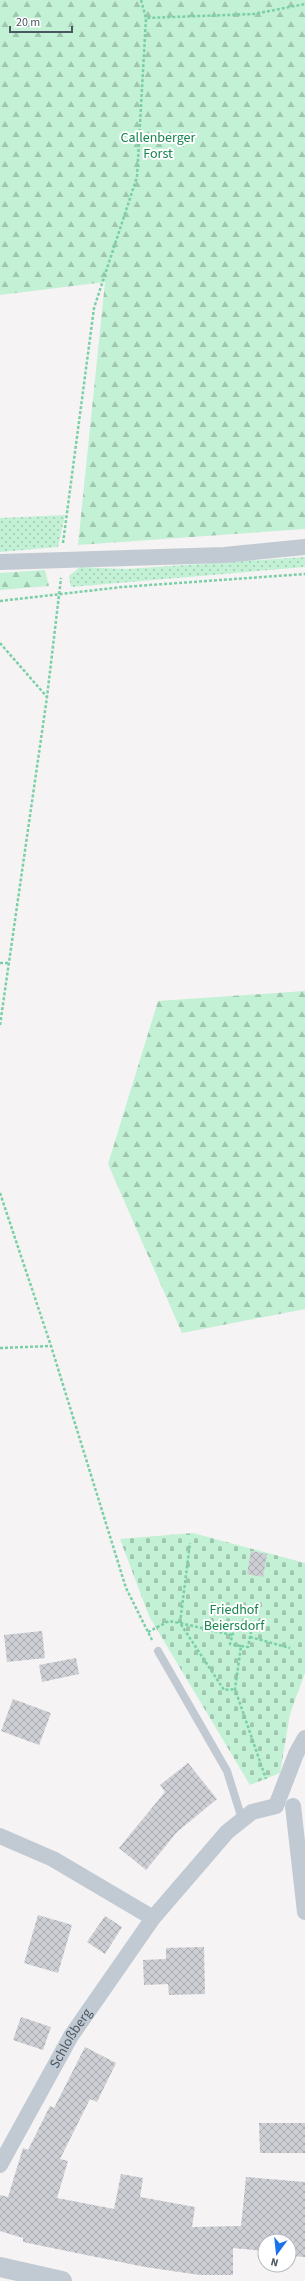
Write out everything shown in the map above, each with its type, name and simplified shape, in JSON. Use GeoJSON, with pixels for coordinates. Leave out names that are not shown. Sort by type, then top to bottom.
{"type":"FeatureCollection","features":[{"type":"Feature","properties":{"kind":"street"},"geometry":{"type":"LineString","coordinates":[[0,562],[224,555],[305,547]]}},
{"type":"Feature","properties":{"kind":"street"},"geometry":{"type":"LineString","coordinates":[[276,1806],[296,1754],[305,1738]]}},
{"type":"Feature","properties":{"kind":"street","name":"Schloßberg"},"geometry":{"type":"LineString","coordinates":[[0,2165],[71,2036],[153,1918],[227,1832],[252,1812],[276,1806],[299,1806]]}},
{"type":"Feature","properties":{"kind":"street"},"geometry":{"type":"LineString","coordinates":[[299,1806],[305,1912]]}},
{"type":"Feature","properties":{"kind":"street"},"geometry":{"type":"LineString","coordinates":[[0,1836],[53,1859],[153,1918]]}},
{"type":"Feature","properties":{"kind":"street"},"geometry":{"type":"LineString","coordinates":[[0,2267],[62,2281]]}},
{"type":"Feature","properties":{"kind":"lane"},"geometry":{"type":"LineString","coordinates":[[158,1651],[227,1771],[242,1820]]}},
{"type":"Feature","properties":{"kind":"path"},"geometry":{"type":"LineString","coordinates":[[0,1025],[61,593],[61,559],[94,308],[137,178],[146,18],[142,0]]}},
{"type":"Feature","properties":{"kind":"path"},"geometry":{"type":"LineString","coordinates":[[146,18],[254,14],[305,4]]}},
{"type":"Feature","properties":{"kind":"path"},"geometry":{"type":"LineString","coordinates":[[0,601],[122,587],[305,574]]}},
{"type":"Feature","properties":{"kind":"path"},"geometry":{"type":"LineString","coordinates":[[0,643],[47,697]]}},
{"type":"Feature","properties":{"kind":"path"},"geometry":{"type":"LineString","coordinates":[[0,963],[9,963]]}},
{"type":"Feature","properties":{"kind":"path"},"geometry":{"type":"LineString","coordinates":[[0,1193],[51,1346],[126,1588],[158,1651]]}},
{"type":"Feature","properties":{"kind":"path"},"geometry":{"type":"LineString","coordinates":[[0,1348],[51,1346]]}},
{"type":"Feature","properties":{"kind":"path"},"geometry":{"type":"LineString","coordinates":[[190,1543],[180,1623],[224,1690],[236,1689]]}},
{"type":"Feature","properties":{"kind":"path"},"geometry":{"type":"LineString","coordinates":[[148,1632],[169,1621],[232,1635]]}},
{"type":"Feature","properties":{"kind":"path"},"geometry":{"type":"LineString","coordinates":[[236,1622],[252,1626],[248,1647],[230,1644],[232,1635],[236,1622]]}},
{"type":"Feature","properties":{"kind":"path"},"geometry":{"type":"LineString","coordinates":[[250,1637],[290,1648]]}},
{"type":"Feature","properties":{"kind":"path"},"geometry":{"type":"LineString","coordinates":[[241,1646],[236,1689],[276,1806]]}},
{"type":"Feature","properties":{"kind":"green space","name":"Callenberger Forst"},"geometry":{"type":"Polygon","coordinates":[[[0,0],[305,0],[305,529],[78,545],[105,282],[0,295],[0,0]]]}},
{"type":"Feature","properties":{"kind":"green space"},"geometry":{"type":"Polygon","coordinates":[[[65,515],[58,547],[0,552],[0,518],[65,515]]]}},
{"type":"Feature","properties":{"kind":"green space"},"geometry":{"type":"Polygon","coordinates":[[[305,557],[305,567],[71,587],[69,576],[80,567],[126,569],[305,557]]]}},
{"type":"Feature","properties":{"kind":"green space"},"geometry":{"type":"Polygon","coordinates":[[[45,570],[49,586],[0,590],[0,573],[45,570]]]}},
{"type":"Feature","properties":{"kind":"green space"},"geometry":{"type":"Polygon","coordinates":[[[305,991],[305,1309],[182,1333],[108,1164],[158,1001],[305,991]]]}},
{"type":"Feature","properties":{"kind":"green space","name":"Friedhof Beiersdorf"},"geometry":{"type":"Polygon","coordinates":[[[193,1533],[305,1563],[305,1673],[290,1714],[280,1773],[250,1785],[149,1616],[120,1539],[193,1533]]]}},
{"type":"Feature","properties":{"kind":"building"},"geometry":{"type":"Polygon","coordinates":[[[251,1551],[267,1554],[263,1577],[247,1574],[251,1551]]]}},
{"type":"Feature","properties":{"kind":"building"},"geometry":{"type":"Polygon","coordinates":[[[42,1631],[45,1658],[7,1662],[4,1635],[42,1631]]]}},
{"type":"Feature","properties":{"kind":"building"},"geometry":{"type":"Polygon","coordinates":[[[76,1658],[79,1674],[42,1682],[39,1665],[76,1658]]]}},
{"type":"Feature","properties":{"kind":"building"},"geometry":{"type":"Polygon","coordinates":[[[13,1699],[51,1713],[39,1745],[1,1731],[13,1699]]]}},
{"type":"Feature","properties":{"kind":"building"},"geometry":{"type":"Polygon","coordinates":[[[188,1763],[217,1799],[177,1832],[146,1870],[119,1848],[165,1792],[160,1785],[188,1763]]]}},
{"type":"Feature","properties":{"kind":"building"},"geometry":{"type":"Polygon","coordinates":[[[38,1915],[72,1925],[58,1973],[24,1963],[38,1915]]]}},
{"type":"Feature","properties":{"kind":"building"},"geometry":{"type":"Polygon","coordinates":[[[105,1916],[122,1927],[105,1954],[87,1942],[105,1916]]]}},
{"type":"Feature","properties":{"kind":"building"},"geometry":{"type":"Polygon","coordinates":[[[204,1947],[205,1994],[169,1995],[168,1984],[144,1985],[143,1960],[166,1959],[166,1948],[204,1947]]]}},
{"type":"Feature","properties":{"kind":"building"},"geometry":{"type":"Polygon","coordinates":[[[21,2017],[51,2027],[43,2050],[13,2040],[21,2017]]]}},
{"type":"Feature","properties":{"kind":"building"},"geometry":{"type":"Polygon","coordinates":[[[85,2047],[116,2063],[97,2102],[90,2099],[60,2159],[68,2161],[57,2198],[114,2209],[121,2174],[143,2178],[140,2197],[195,2207],[192,2227],[241,2226],[246,2177],[305,2182],[305,2257],[297,2256],[297,2233],[257,2233],[257,2250],[233,2248],[233,2275],[200,2275],[145,2267],[23,2242],[23,2238],[0,2231],[0,2195],[8,2197],[23,2148],[28,2150],[50,2106],[54,2108],[85,2047]]]}},
{"type":"Feature","properties":{"kind":"building"},"geometry":{"type":"Polygon","coordinates":[[[259,2123],[305,2123],[305,2153],[260,2153],[259,2123]]]}}]}
